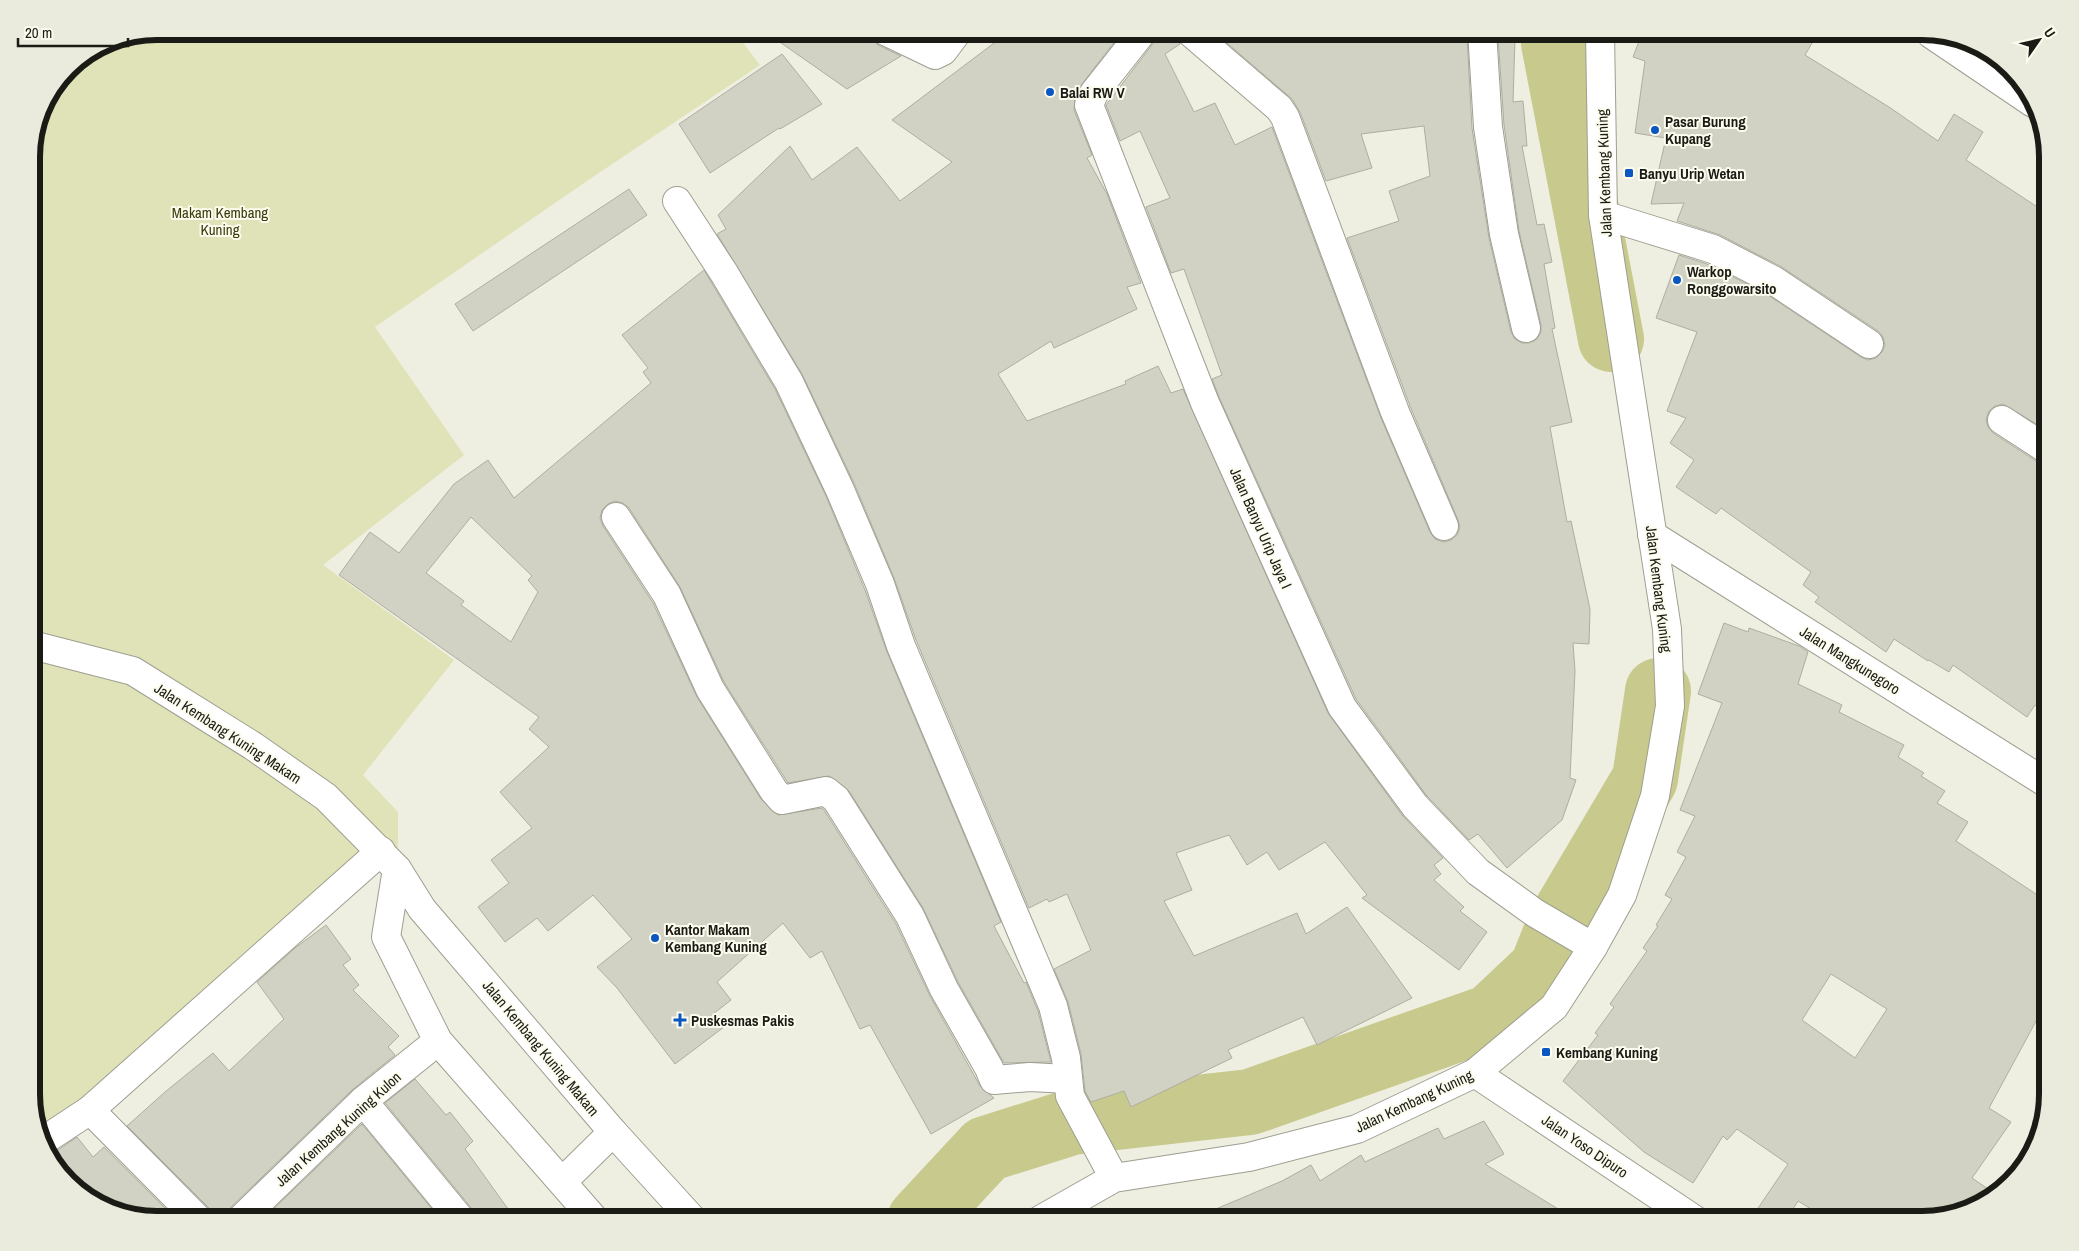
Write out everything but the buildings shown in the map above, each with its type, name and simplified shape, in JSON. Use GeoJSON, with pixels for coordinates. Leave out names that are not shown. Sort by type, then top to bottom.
{"type":"FeatureCollection","features":[{"type":"Feature","properties":{"kind":"street"},"geometry":{"type":"LineString","coordinates":[[904,40],[935,55],[943,51],[951,40]]}},
{"type":"Feature","properties":{"kind":"street","name":"Jalan Banyu Urip Jaya I"},"geometry":{"type":"LineString","coordinates":[[1136,40],[1094,93],[1089,105],[1205,403],[1342,707],[1415,806],[1478,872],[1535,913],[1582,941]]}},
{"type":"Feature","properties":{"kind":"street"},"geometry":{"type":"LineString","coordinates":[[1200,40],[1279,108],[1285,117],[1395,412],[1444,526]]}},
{"type":"Feature","properties":{"kind":"street"},"geometry":{"type":"LineString","coordinates":[[1483,40],[1491,144],[1504,234],[1526,328]]}},
{"type":"Feature","properties":{"kind":"street","name":"Jalan Kembang Kuning"},"geometry":{"type":"LineString","coordinates":[[1056,1211],[1114,1178],[1249,1157],[1357,1129],[1475,1073],[1554,1007],[1582,941],[1622,895],[1655,796],[1670,706],[1667,629],[1603,215],[1600,40]]}},
{"type":"Feature","properties":{"kind":"street"},"geometry":{"type":"LineString","coordinates":[[1943,42],[2020,94]]}},
{"type":"Feature","properties":{"kind":"street"},"geometry":{"type":"LineString","coordinates":[[677,201],[724,273],[789,382],[840,490],[880,584],[901,646],[1053,1006],[1069,1087],[1114,1178]]}},
{"type":"Feature","properties":{"kind":"street"},"geometry":{"type":"LineString","coordinates":[[1603,215],[1713,249],[1773,280],[1869,344]]}},
{"type":"Feature","properties":{"kind":"street"},"geometry":{"type":"LineString","coordinates":[[2002,420],[2039,444]]}},
{"type":"Feature","properties":{"kind":"street"},"geometry":{"type":"LineString","coordinates":[[616,516],[667,595],[710,689],[774,791],[782,800],[826,791],[836,799],[910,916],[944,989],[994,1080],[1030,1076],[1069,1087]]}},
{"type":"Feature","properties":{"kind":"street","name":"Jalan Mangkunegoro"},"geometry":{"type":"LineString","coordinates":[[1652,535],[2039,778]]}},
{"type":"Feature","properties":{"kind":"street","name":"Jalan Kembang Kuning Makam"},"geometry":{"type":"LineString","coordinates":[[40,647],[133,671],[253,746],[326,797],[389,860],[422,909],[613,1132],[685,1211]]}},
{"type":"Feature","properties":{"kind":"street"},"geometry":{"type":"LineString","coordinates":[[389,860],[386,937],[438,1041],[587,1211]]}},
{"type":"Feature","properties":{"kind":"street"},"geometry":{"type":"LineString","coordinates":[[48,1137],[90,1110],[389,860]]}},
{"type":"Feature","properties":{"kind":"street","name":"Jalan Kembang Kuning Kulon"},"geometry":{"type":"LineString","coordinates":[[249,1211],[363,1102],[438,1041]]}},
{"type":"Feature","properties":{"kind":"street","name":"Jalan Yoso Dipuro"},"geometry":{"type":"LineString","coordinates":[[1475,1073],[1682,1211]]}},
{"type":"Feature","properties":{"kind":"street"},"geometry":{"type":"LineString","coordinates":[[363,1102],[453,1211]]}},
{"type":"Feature","properties":{"kind":"street"},"geometry":{"type":"LineString","coordinates":[[90,1110],[190,1211]]}},
{"type":"Feature","properties":{"kind":"street"},"geometry":{"type":"LineString","coordinates":[[562,1181],[613,1132]]}},
{"type":"Feature","properties":{"kind":"green space","name":"Makam Kembang Kuning"},"geometry":{"type":"Polygon","coordinates":[[[741,40],[760,65],[375,327],[464,455],[323,565],[454,660],[363,775],[398,812],[398,849],[46,1130],[40,1102],[40,149],[46,119],[64,86],[80,69],[112,49],[142,41],[741,40]]]}},
{"type":"Feature","properties":{"kind":"waterway"},"geometry":{"type":"LineString","coordinates":[[1554,40],[1611,339]]}},
{"type":"Feature","properties":{"kind":"waterway"},"geometry":{"type":"LineString","coordinates":[[928,1211],[986,1149],[1072,1122],[1250,1102],[1491,1017],[1542,969],[1561,921],[1645,779],[1658,691]]}},
{"type":"Feature","properties":{"kind":"place","name":"Balai RW V"},"geometry":{"type":"Point","coordinates":[1050,92]}},
{"type":"Feature","properties":{"kind":"place","name":"Pasar Burung Kupang"},"geometry":{"type":"Point","coordinates":[1655,130]}},
{"type":"Feature","properties":{"kind":"place","name":"Banyu Urip Wetan"},"geometry":{"type":"Point","coordinates":[1629,173]}},
{"type":"Feature","properties":{"kind":"place","name":"Warkop Ronggowarsito"},"geometry":{"type":"Point","coordinates":[1677,280]}},
{"type":"Feature","properties":{"kind":"place","name":"Kantor Makam Kembang Kuning"},"geometry":{"type":"Point","coordinates":[655,938]}},
{"type":"Feature","properties":{"kind":"place","name":"Puskesmas Pakis"},"geometry":{"type":"Point","coordinates":[680,1020]}},
{"type":"Feature","properties":{"kind":"place","name":"Kembang Kuning"},"geometry":{"type":"Point","coordinates":[1546,1052]}}]}
